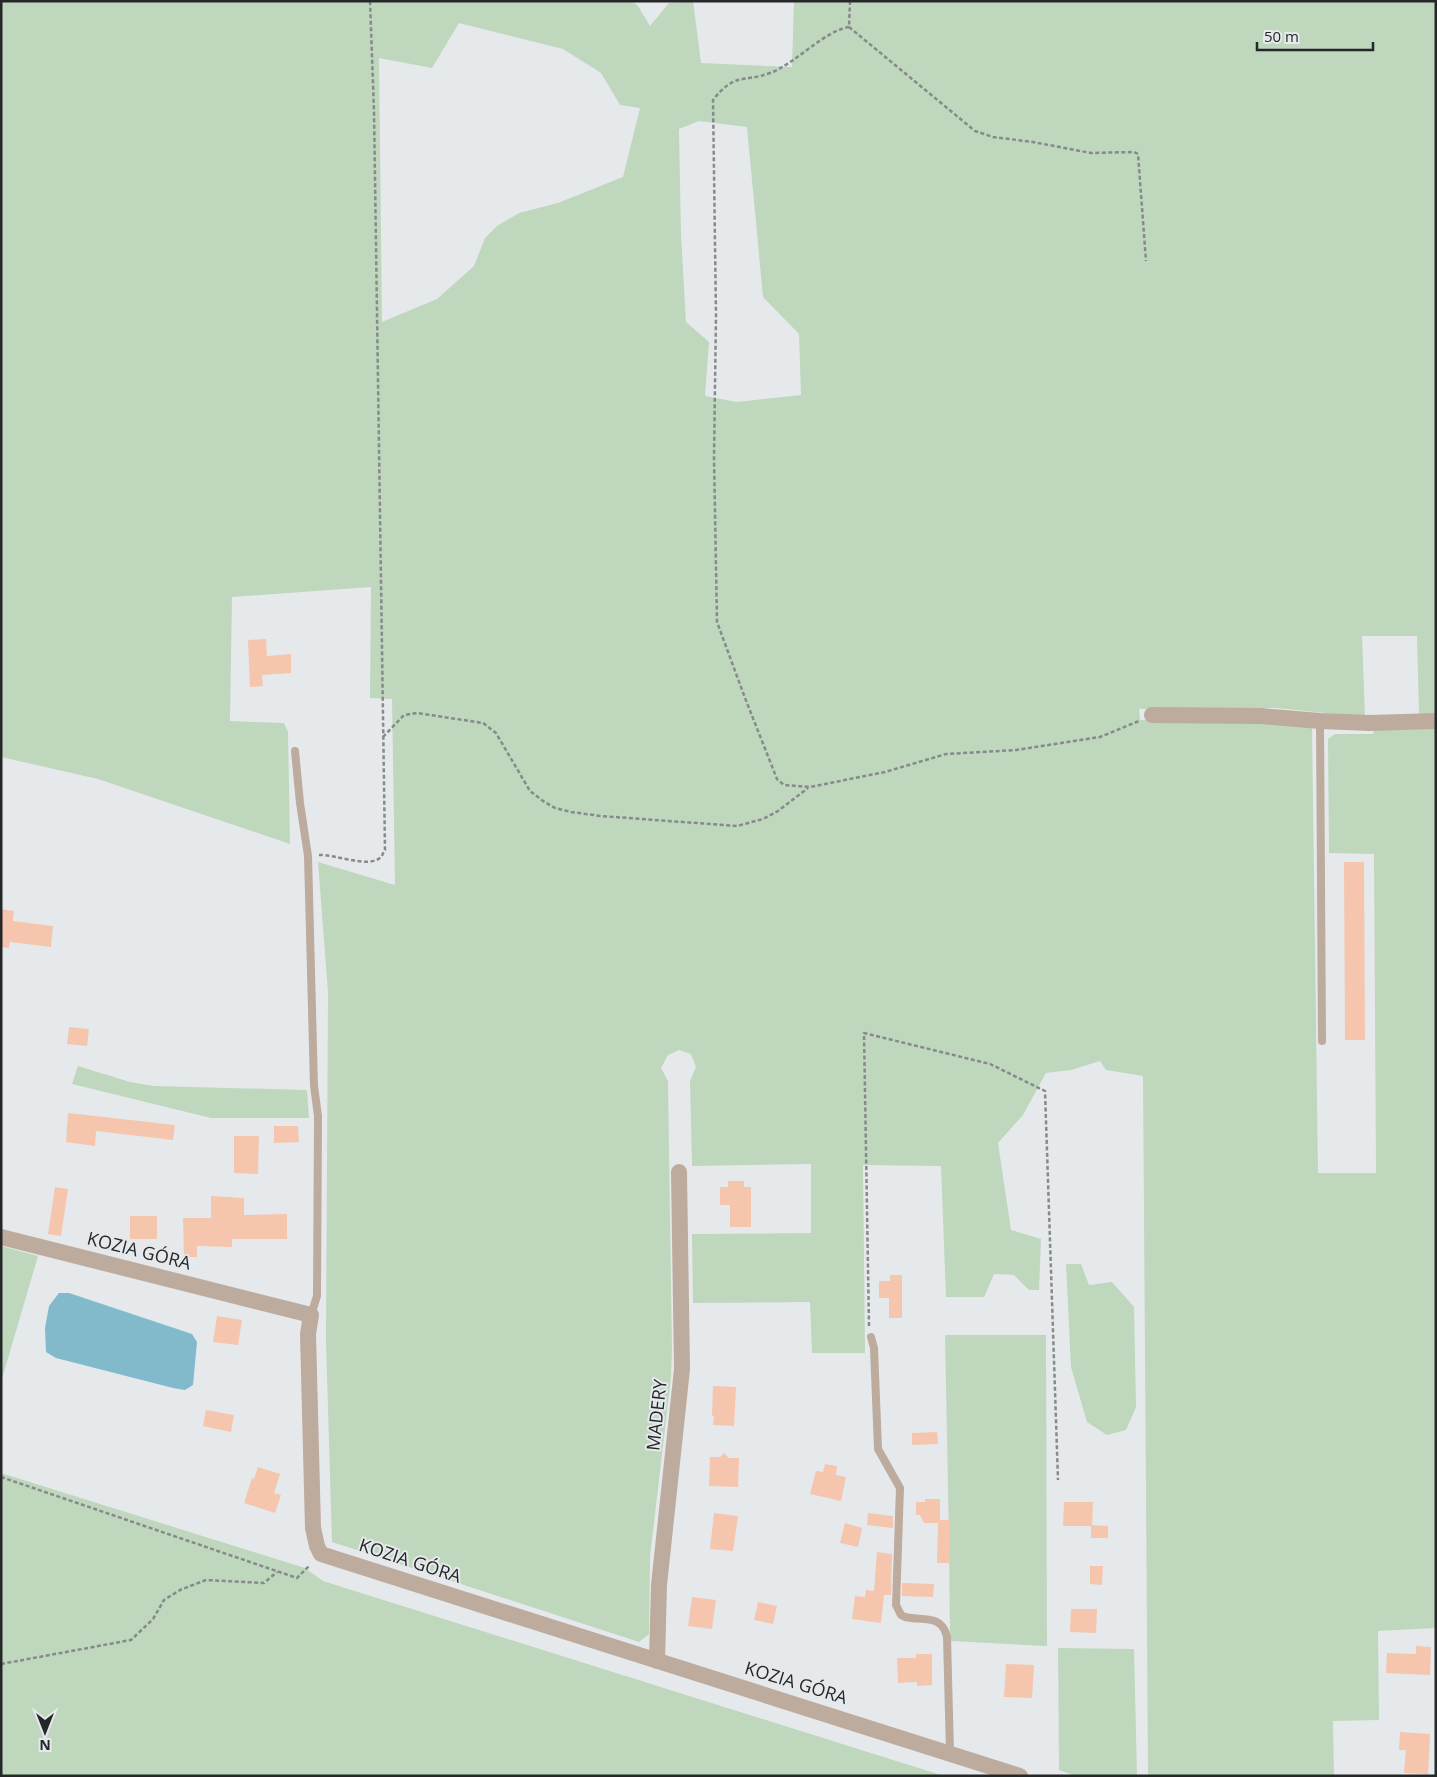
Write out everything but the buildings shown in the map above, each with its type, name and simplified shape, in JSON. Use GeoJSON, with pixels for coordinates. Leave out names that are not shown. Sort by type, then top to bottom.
{"type":"FeatureCollection","features":[{"type":"Feature","properties":{"kind":"street"},"geometry":{"type":"LineString","coordinates":[[1152,715],[1261,716],[1370,723],[1436,721]]}},
{"type":"Feature","properties":{"kind":"street","name":"MADERY"},"geometry":{"type":"LineString","coordinates":[[657,1661],[659,1586],[682,1369],[679,1172]]}},
{"type":"Feature","properties":{"kind":"street","name":"KOZIA GÓRA"},"geometry":{"type":"LineString","coordinates":[[1,1237],[311,1315]]}},
{"type":"Feature","properties":{"kind":"street"},"geometry":{"type":"LineString","coordinates":[[311,1315],[308,1334],[313,1520],[317,1546],[321,1554]]}},
{"type":"Feature","properties":{"kind":"street","name":"KOZIA GÓRA"},"geometry":{"type":"LineString","coordinates":[[321,1554],[1020,1776]]}},
{"type":"Feature","properties":{"kind":"lane"},"geometry":{"type":"LineString","coordinates":[[1320,721],[1322,1040]]}},
{"type":"Feature","properties":{"kind":"lane"},"geometry":{"type":"LineString","coordinates":[[295,751],[308,856],[314,1086],[318,1116],[317,1296],[311,1315]]}},
{"type":"Feature","properties":{"kind":"lane"},"geometry":{"type":"LineString","coordinates":[[871,1337],[874,1348],[878,1449],[900,1488],[896,1606],[901,1615],[905,1617],[937,1622],[945,1628],[947,1637],[950,1753]]}},
{"type":"Feature","properties":{"kind":"path"},"geometry":{"type":"LineString","coordinates":[[308,856],[326,854],[371,862],[381,857],[384,850],[374,111],[370,1]]}},
{"type":"Feature","properties":{"kind":"path"},"geometry":{"type":"LineString","coordinates":[[849,27],[850,1]]}},
{"type":"Feature","properties":{"kind":"path"},"geometry":{"type":"LineString","coordinates":[[1146,261],[1138,154],[1134,152],[1091,153],[1033,142],[993,137],[976,130],[849,27],[840,28],[807,51],[770,73],[737,79],[722,88],[713,100],[716,315],[714,457],[717,622],[744,698],[777,779],[784,785],[810,787],[885,772],[946,754],[1016,750],[1100,737],[1152,715]]}},
{"type":"Feature","properties":{"kind":"path"},"geometry":{"type":"LineString","coordinates":[[383,738],[404,715],[417,713],[483,723],[496,733],[530,791],[543,801],[563,810],[600,816],[737,826],[763,820],[771,816],[810,787]]}},
{"type":"Feature","properties":{"kind":"path"},"geometry":{"type":"LineString","coordinates":[[871,1337],[868,1324],[864,1033],[990,1064],[1045,1091],[1058,1480]]}},
{"type":"Feature","properties":{"kind":"path"},"geometry":{"type":"LineString","coordinates":[[1,1477],[296,1578],[321,1554]]}},
{"type":"Feature","properties":{"kind":"path"},"geometry":{"type":"LineString","coordinates":[[1,1664],[131,1640],[153,1620],[164,1600],[180,1590],[206,1580],[264,1583],[278,1572]]}},
{"type":"Feature","properties":{"kind":"green space"},"geometry":{"type":"Polygon","coordinates":[[[1,1],[632,1],[638,6],[650,26],[669,3],[693,1],[701,63],[792,67],[794,1],[1436,1],[1436,715],[1419,715],[1417,636],[1362,636],[1365,717],[1276,708],[1139,709],[1140,720],[1234,721],[1312,726],[1318,1173],[1376,1173],[1374,854],[1329,853],[1328,739],[1335,734],[1373,734],[1374,730],[1436,729],[1436,1628],[1378,1631],[1379,1720],[1333,1721],[1334,1776],[1148,1776],[1143,1076],[1106,1070],[1100,1061],[1071,1070],[1046,1073],[1023,1115],[998,1143],[1011,1230],[1041,1239],[1039,1290],[1029,1290],[1014,1275],[994,1274],[984,1297],[946,1297],[941,1166],[863,1165],[865,1353],[812,1353],[810,1302],[693,1303],[692,1234],[811,1233],[811,1164],[692,1166],[690,1081],[696,1067],[691,1054],[679,1050],[668,1055],[661,1068],[668,1081],[671,1377],[650,1557],[649,1634],[639,1642],[332,1542],[326,1342],[328,992],[318,862],[395,885],[392,699],[370,698],[371,587],[232,597],[230,721],[284,723],[288,732],[290,844],[98,779],[1,757],[1,1]],[[459,23],[432,68],[379,58],[382,322],[437,299],[474,266],[485,238],[497,226],[519,213],[558,203],[623,177],[640,108],[620,105],[601,73],[563,49],[459,23]],[[699,121],[679,129],[681,235],[686,322],[709,342],[705,396],[737,402],[801,395],[799,334],[763,297],[747,127],[699,121]]]}},
{"type":"Feature","properties":{"kind":"green space"},"geometry":{"type":"Polygon","coordinates":[[[78,1066],[130,1082],[154,1086],[307,1090],[309,1118],[211,1118],[72,1084],[78,1066]]]}},
{"type":"Feature","properties":{"kind":"green space"},"geometry":{"type":"Polygon","coordinates":[[[1,1246],[38,1256],[1,1382],[1,1246]]]}},
{"type":"Feature","properties":{"kind":"green space"},"geometry":{"type":"Polygon","coordinates":[[[1066,1264],[1081,1264],[1089,1285],[1112,1282],[1134,1307],[1136,1407],[1126,1430],[1107,1435],[1087,1422],[1071,1367],[1066,1264]]]}},
{"type":"Feature","properties":{"kind":"green space"},"geometry":{"type":"Polygon","coordinates":[[[945,1335],[1046,1335],[1047,1646],[950,1641],[945,1335]]]}},
{"type":"Feature","properties":{"kind":"green space"},"geometry":{"type":"Polygon","coordinates":[[[1,1473],[305,1568],[323,1581],[944,1776],[1,1776],[1,1473]]]}},
{"type":"Feature","properties":{"kind":"green space"},"geometry":{"type":"Polygon","coordinates":[[[1058,1648],[1134,1649],[1137,1776],[1076,1776],[1059,1770],[1058,1648]]]}},
{"type":"Feature","properties":{"kind":"water"},"geometry":{"type":"Polygon","coordinates":[[[59,1293],[69,1293],[192,1334],[197,1342],[193,1385],[185,1390],[173,1388],[56,1358],[46,1352],[45,1328],[49,1306],[59,1293]]]}}]}
